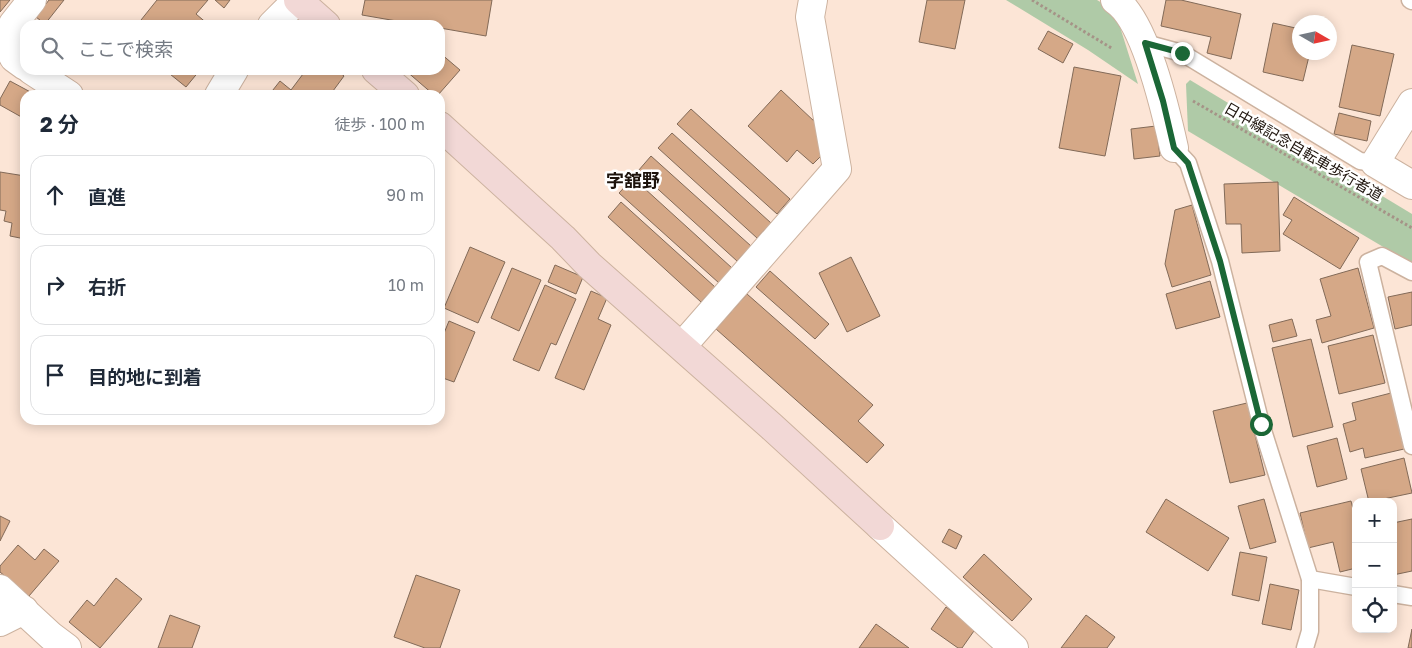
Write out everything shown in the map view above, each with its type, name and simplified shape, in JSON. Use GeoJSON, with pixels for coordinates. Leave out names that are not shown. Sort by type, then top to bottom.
{"type":"FeatureCollection","features":[{"type":"Feature","properties":{"kind":"street"},"geometry":{"type":"LineString","coordinates":[[20,62],[14,58],[7,45],[13,24],[32,0]]}},
{"type":"Feature","properties":{"kind":"street"},"geometry":{"type":"LineString","coordinates":[[277,20],[297,0],[320,20]]}},
{"type":"Feature","properties":{"kind":"street"},"geometry":{"type":"LineString","coordinates":[[682,346],[837,169],[810,17],[813,0]]}},
{"type":"Feature","properties":{"kind":"street"},"geometry":{"type":"LineString","coordinates":[[1121,1],[1145,43],[1163,101],[1174,148]]}},
{"type":"Feature","properties":{"kind":"street"},"geometry":{"type":"LineString","coordinates":[[39,75],[61,90]]}},
{"type":"Feature","properties":{"kind":"street"},"geometry":{"type":"LineString","coordinates":[[221,90],[231,75]]}},
{"type":"Feature","properties":{"kind":"street"},"geometry":{"type":"LineString","coordinates":[[382,75],[399,90]]}},
{"type":"Feature","properties":{"kind":"street"},"geometry":{"type":"LineString","coordinates":[[1412,103],[1375,163],[1412,185]]}},
{"type":"Feature","properties":{"kind":"street"},"geometry":{"type":"LineString","coordinates":[[445,131],[563,238],[589,265],[682,346],[1014,648]]}},
{"type":"Feature","properties":{"kind":"street"},"geometry":{"type":"LineString","coordinates":[[0,589],[12,616],[51,636],[67,648]]}},
{"type":"Feature","properties":{"kind":"lane"},"geometry":{"type":"LineString","coordinates":[[1145,43],[1182,53],[1360,161],[1375,163]]}},
{"type":"Feature","properties":{"kind":"lane"},"geometry":{"type":"LineString","coordinates":[[1174,148],[1188,163],[1220,261],[1261,424],[1310,579],[1310,631],[1305,648]]}},
{"type":"Feature","properties":{"kind":"lane"},"geometry":{"type":"LineString","coordinates":[[1412,272],[1382,256],[1368,262],[1412,446]]}},
{"type":"Feature","properties":{"kind":"lane"},"geometry":{"type":"LineString","coordinates":[[1310,579],[1352,586]]}},
{"type":"Feature","properties":{"kind":"lane"},"geometry":{"type":"LineString","coordinates":[[1397,595],[1412,597]]}},
{"type":"Feature","properties":{"kind":"path"},"geometry":{"type":"LineString","coordinates":[[1032,0],[1116,51]]}},
{"type":"Feature","properties":{"kind":"path","name":"日中線記念自転車歩行者道"},"geometry":{"type":"LineString","coordinates":[[1192,100],[1412,228]]}},
{"type":"Feature","properties":{"kind":"green space"},"geometry":{"type":"Polygon","coordinates":[[[1006,0],[1097,0],[1115,11],[1138,84],[1088,50],[1006,0]]]}},
{"type":"Feature","properties":{"kind":"green space"},"geometry":{"type":"Polygon","coordinates":[[[1190,80],[1412,214],[1412,264],[1188,131],[1186,84],[1190,80]]]}},
{"type":"Feature","properties":{"kind":"building"},"geometry":{"type":"Polygon","coordinates":[[[0,0],[10,0],[0,12],[0,0]]]}},
{"type":"Feature","properties":{"kind":"building"},"geometry":{"type":"Polygon","coordinates":[[[49,0],[64,0],[48,20],[40,20],[36,17],[49,0]]]}},
{"type":"Feature","properties":{"kind":"building"},"geometry":{"type":"Polygon","coordinates":[[[157,0],[208,0],[196,14],[203,20],[141,20],[157,0]]]}},
{"type":"Feature","properties":{"kind":"building"},"geometry":{"type":"Polygon","coordinates":[[[215,0],[230,0],[224,8],[215,0]]]}},
{"type":"Feature","properties":{"kind":"building"},"geometry":{"type":"Polygon","coordinates":[[[365,0],[492,0],[486,36],[445,29],[445,20],[391,20],[362,15],[365,0]]]}},
{"type":"Feature","properties":{"kind":"building"},"geometry":{"type":"Polygon","coordinates":[[[927,0],[965,0],[955,49],[919,42],[927,0]]]}},
{"type":"Feature","properties":{"kind":"building"},"geometry":{"type":"Polygon","coordinates":[[[1166,0],[1181,0],[1241,14],[1231,59],[1207,53],[1211,37],[1161,26],[1166,0]]]}},
{"type":"Feature","properties":{"kind":"building"},"geometry":{"type":"Polygon","coordinates":[[[1273,23],[1292,27],[1292,60],[1308,60],[1303,81],[1263,72],[1273,23]]]}},
{"type":"Feature","properties":{"kind":"building"},"geometry":{"type":"Polygon","coordinates":[[[1048,31],[1073,44],[1063,63],[1038,49],[1048,31]]]}},
{"type":"Feature","properties":{"kind":"building"},"geometry":{"type":"Polygon","coordinates":[[[1352,45],[1394,54],[1380,116],[1339,107],[1352,45]]]}},
{"type":"Feature","properties":{"kind":"building"},"geometry":{"type":"Polygon","coordinates":[[[445,57],[460,70],[442,90],[428,90],[411,75],[445,75],[445,57]]]}},
{"type":"Feature","properties":{"kind":"building"},"geometry":{"type":"Polygon","coordinates":[[[1074,67],[1121,76],[1105,156],[1059,148],[1074,67]]]}},
{"type":"Feature","properties":{"kind":"building"},"geometry":{"type":"Polygon","coordinates":[[[171,75],[196,75],[186,87],[171,75]]]}},
{"type":"Feature","properties":{"kind":"building"},"geometry":{"type":"Polygon","coordinates":[[[302,75],[344,76],[334,90],[291,90],[302,75]]]}},
{"type":"Feature","properties":{"kind":"building"},"geometry":{"type":"Polygon","coordinates":[[[10,81],[27,90],[20,90],[20,116],[0,105],[0,99],[10,81]]]}},
{"type":"Feature","properties":{"kind":"building"},"geometry":{"type":"Polygon","coordinates":[[[280,81],[291,90],[273,90],[280,81]]]}},
{"type":"Feature","properties":{"kind":"building"},"geometry":{"type":"Polygon","coordinates":[[[781,90],[815,122],[824,153],[813,164],[797,150],[787,162],[748,126],[781,90]]]}},
{"type":"Feature","properties":{"kind":"building"},"geometry":{"type":"Polygon","coordinates":[[[691,109],[790,199],[777,214],[677,124],[691,109]]]}},
{"type":"Feature","properties":{"kind":"building"},"geometry":{"type":"Polygon","coordinates":[[[1339,113],[1371,121],[1367,141],[1334,134],[1339,113]]]}},
{"type":"Feature","properties":{"kind":"building"},"geometry":{"type":"Polygon","coordinates":[[[1156,126],[1160,156],[1134,159],[1131,129],[1156,126]]]}},
{"type":"Feature","properties":{"kind":"building"},"geometry":{"type":"Polygon","coordinates":[[[672,133],[771,223],[757,238],[658,148],[672,133]]]}},
{"type":"Feature","properties":{"kind":"building"},"geometry":{"type":"Polygon","coordinates":[[[651,156],[751,246],[737,261],[638,171],[651,156]]]}},
{"type":"Feature","properties":{"kind":"building"},"geometry":{"type":"Polygon","coordinates":[[[0,172],[20,175],[20,238],[10,236],[12,223],[4,221],[6,211],[0,210],[0,172]]]}},
{"type":"Feature","properties":{"kind":"building"},"geometry":{"type":"Polygon","coordinates":[[[633,178],[732,268],[719,283],[619,193],[633,178]]]}},
{"type":"Feature","properties":{"kind":"building"},"geometry":{"type":"Polygon","coordinates":[[[1278,182],[1280,251],[1242,253],[1241,224],[1226,224],[1224,184],[1278,182]]]}},
{"type":"Feature","properties":{"kind":"building"},"geometry":{"type":"Polygon","coordinates":[[[1294,197],[1359,238],[1340,269],[1283,234],[1292,220],[1283,215],[1294,197]]]}},
{"type":"Feature","properties":{"kind":"building"},"geometry":{"type":"Polygon","coordinates":[[[621,202],[715,287],[701,302],[608,217],[621,202]]]}},
{"type":"Feature","properties":{"kind":"building"},"geometry":{"type":"Polygon","coordinates":[[[1192,205],[1211,275],[1172,287],[1165,264],[1175,210],[1192,205]]]}},
{"type":"Feature","properties":{"kind":"building"},"geometry":{"type":"Polygon","coordinates":[[[470,247],[505,262],[478,323],[445,308],[470,247]]]}},
{"type":"Feature","properties":{"kind":"building"},"geometry":{"type":"Polygon","coordinates":[[[851,257],[880,316],[847,332],[819,273],[851,257]]]}},
{"type":"Feature","properties":{"kind":"building"},"geometry":{"type":"Polygon","coordinates":[[[555,265],[583,277],[576,294],[548,282],[555,265]]]}},
{"type":"Feature","properties":{"kind":"building"},"geometry":{"type":"Polygon","coordinates":[[[512,268],[541,280],[519,331],[491,318],[512,268]]]}},
{"type":"Feature","properties":{"kind":"building"},"geometry":{"type":"Polygon","coordinates":[[[1358,268],[1374,328],[1322,343],[1316,320],[1331,316],[1320,279],[1358,268]]]}},
{"type":"Feature","properties":{"kind":"building"},"geometry":{"type":"Polygon","coordinates":[[[770,271],[829,324],[815,339],[756,287],[770,271]]]}},
{"type":"Feature","properties":{"kind":"building"},"geometry":{"type":"Polygon","coordinates":[[[1210,281],[1220,317],[1176,329],[1166,294],[1210,281]]]}},
{"type":"Feature","properties":{"kind":"building"},"geometry":{"type":"Polygon","coordinates":[[[545,285],[576,299],[556,345],[551,343],[539,371],[513,360],[545,285]]]}},
{"type":"Feature","properties":{"kind":"building"},"geometry":{"type":"Polygon","coordinates":[[[591,291],[607,298],[598,319],[611,325],[584,390],[555,378],[591,291]]]}},
{"type":"Feature","properties":{"kind":"building"},"geometry":{"type":"Polygon","coordinates":[[[1412,292],[1412,325],[1395,329],[1388,297],[1412,292]]]}},
{"type":"Feature","properties":{"kind":"building"},"geometry":{"type":"Polygon","coordinates":[[[747,294],[873,405],[858,421],[884,445],[867,463],[716,329],[747,294]]]}},
{"type":"Feature","properties":{"kind":"building"},"geometry":{"type":"Polygon","coordinates":[[[1292,319],[1297,336],[1273,342],[1269,325],[1292,319]]]}},
{"type":"Feature","properties":{"kind":"building"},"geometry":{"type":"Polygon","coordinates":[[[449,321],[475,332],[454,382],[445,379],[445,331],[449,321]]]}},
{"type":"Feature","properties":{"kind":"building"},"geometry":{"type":"Polygon","coordinates":[[[1373,335],[1385,383],[1339,394],[1328,346],[1373,335]]]}},
{"type":"Feature","properties":{"kind":"building"},"geometry":{"type":"Polygon","coordinates":[[[1311,339],[1333,427],[1293,437],[1272,348],[1311,339]]]}},
{"type":"Feature","properties":{"kind":"building"},"geometry":{"type":"Polygon","coordinates":[[[1391,393],[1404,449],[1365,458],[1363,448],[1350,452],[1343,424],[1356,420],[1352,403],[1391,393]]]}},
{"type":"Feature","properties":{"kind":"building"},"geometry":{"type":"Polygon","coordinates":[[[1247,403],[1265,475],[1230,483],[1213,411],[1247,403]]]}},
{"type":"Feature","properties":{"kind":"building"},"geometry":{"type":"Polygon","coordinates":[[[1337,438],[1347,479],[1317,487],[1307,446],[1337,438]]]}},
{"type":"Feature","properties":{"kind":"building"},"geometry":{"type":"Polygon","coordinates":[[[1404,458],[1412,493],[1388,498],[1368,498],[1361,469],[1404,458]]]}},
{"type":"Feature","properties":{"kind":"building"},"geometry":{"type":"Polygon","coordinates":[[[1166,499],[1229,538],[1208,571],[1146,532],[1166,499]]]}},
{"type":"Feature","properties":{"kind":"building"},"geometry":{"type":"Polygon","coordinates":[[[1264,499],[1276,542],[1250,549],[1238,506],[1264,499]]]}},
{"type":"Feature","properties":{"kind":"building"},"geometry":{"type":"Polygon","coordinates":[[[1351,501],[1352,569],[1340,572],[1333,542],[1308,548],[1300,513],[1351,501]]]}},
{"type":"Feature","properties":{"kind":"building"},"geometry":{"type":"Polygon","coordinates":[[[0,516],[10,521],[0,541],[0,516]]]}},
{"type":"Feature","properties":{"kind":"building"},"geometry":{"type":"Polygon","coordinates":[[[1412,519],[1412,571],[1397,574],[1397,543],[1397,522],[1412,519]]]}},
{"type":"Feature","properties":{"kind":"building"},"geometry":{"type":"Polygon","coordinates":[[[949,529],[962,536],[956,549],[942,542],[949,529]]]}},
{"type":"Feature","properties":{"kind":"building"},"geometry":{"type":"Polygon","coordinates":[[[18,545],[35,560],[44,549],[59,561],[29,596],[0,572],[0,566],[18,545]]]}},
{"type":"Feature","properties":{"kind":"building"},"geometry":{"type":"Polygon","coordinates":[[[1240,552],[1267,557],[1259,601],[1232,595],[1240,552]]]}},
{"type":"Feature","properties":{"kind":"building"},"geometry":{"type":"Polygon","coordinates":[[[984,554],[1032,599],[1012,621],[963,577],[984,554]]]}},
{"type":"Feature","properties":{"kind":"building"},"geometry":{"type":"Polygon","coordinates":[[[416,575],[460,590],[440,648],[425,648],[394,637],[416,575]]]}},
{"type":"Feature","properties":{"kind":"building"},"geometry":{"type":"Polygon","coordinates":[[[116,578],[142,599],[100,648],[69,622],[87,600],[94,606],[116,578]]]}},
{"type":"Feature","properties":{"kind":"building"},"geometry":{"type":"Polygon","coordinates":[[[1270,584],[1299,590],[1291,630],[1262,624],[1270,584]]]}},
{"type":"Feature","properties":{"kind":"building"},"geometry":{"type":"Polygon","coordinates":[[[946,607],[976,628],[962,648],[958,648],[931,629],[946,607]]]}},
{"type":"Feature","properties":{"kind":"building"},"geometry":{"type":"Polygon","coordinates":[[[170,615],[200,626],[192,648],[158,648],[170,615]]]}},
{"type":"Feature","properties":{"kind":"building"},"geometry":{"type":"Polygon","coordinates":[[[1086,615],[1115,637],[1107,648],[1061,648],[1086,615]]]}},
{"type":"Feature","properties":{"kind":"building"},"geometry":{"type":"Polygon","coordinates":[[[876,624],[909,648],[859,648],[876,624]]]}},
{"type":"Feature","properties":{"kind":"building"},"geometry":{"type":"Polygon","coordinates":[[[1412,629],[1412,648],[1408,648],[1412,629]]]}},
{"type":"Feature","properties":{"kind":"district","name":"字舘野"},"geometry":{"type":"Point","coordinates":[633,180]}},
{"type":"Feature","properties":{"kind":"route"},"geometry":{"type":"LineString","coordinates":[[1182,53],[1145,43],[1163,101],[1174,148],[1188,163],[1220,261],[1261,424]]}}]}
